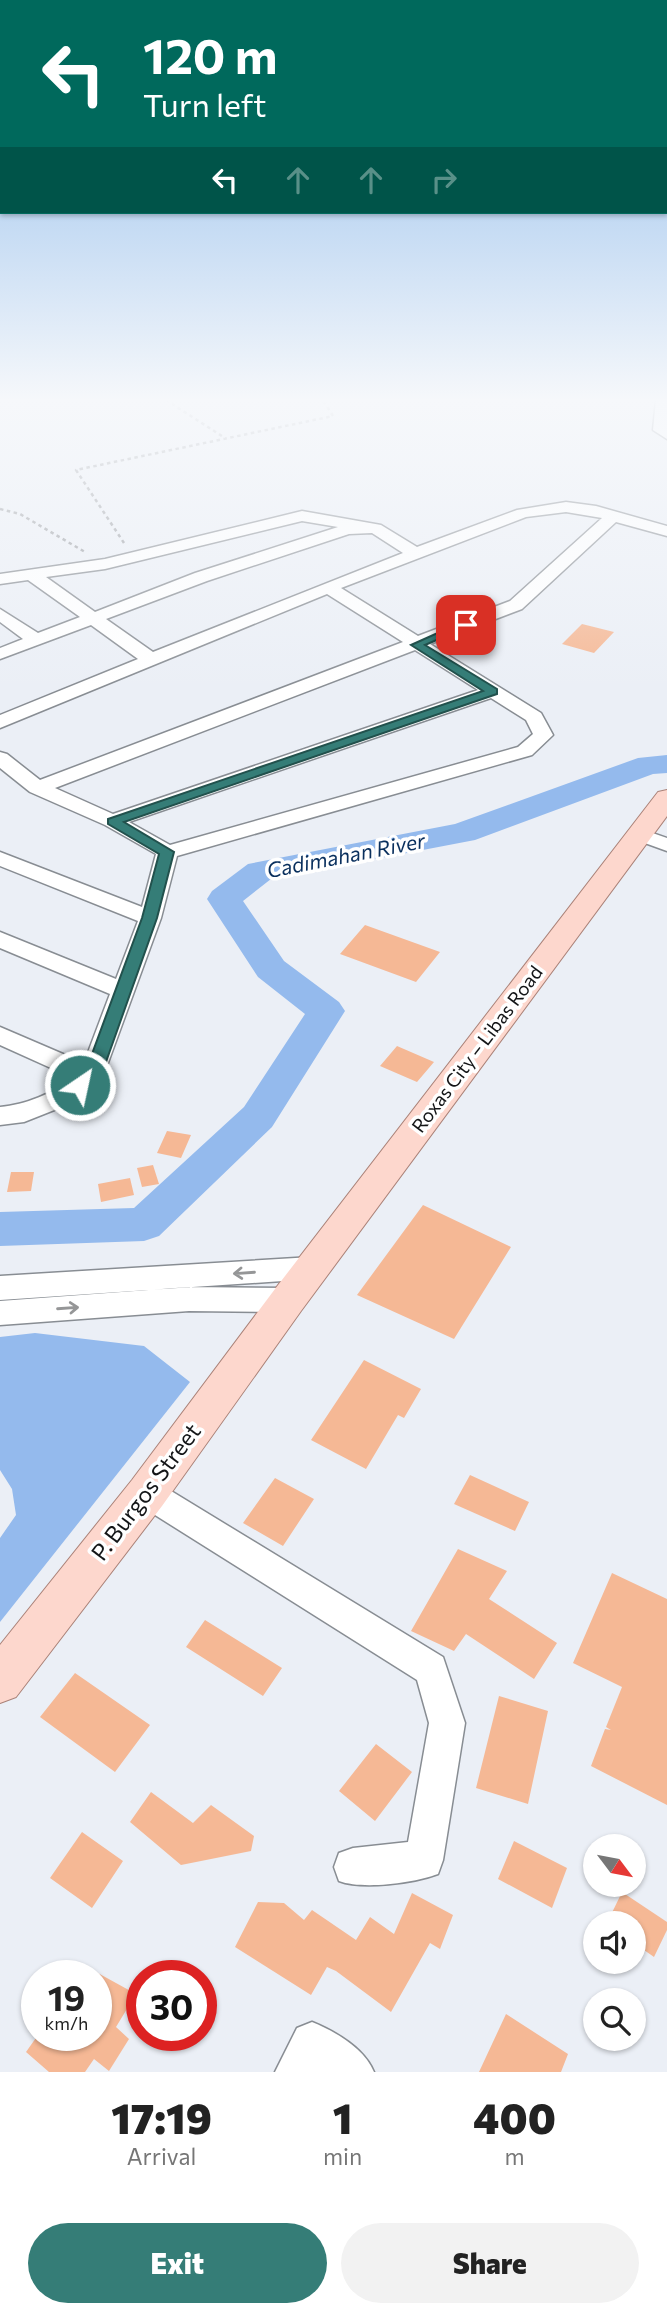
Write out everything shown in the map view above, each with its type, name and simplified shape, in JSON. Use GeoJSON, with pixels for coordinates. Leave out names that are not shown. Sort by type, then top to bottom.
{"type":"FeatureCollection","features":[{"type":"Feature","properties":{"kind":"main road","name":"Roxas City – Libas Road"},"geometry":{"type":"LineString","coordinates":[[288,1300],[653,840],[667,798]]}},
{"type":"Feature","properties":{"kind":"main road","name":"P. Burgos Street"},"geometry":{"type":"LineString","coordinates":[[0,1681],[147,1493],[288,1300]]}},
{"type":"Feature","properties":{"kind":"street"},"geometry":{"type":"LineString","coordinates":[[0,722],[328,587],[523,513],[566,507],[613,516],[667,531]]}},
{"type":"Feature","properties":{"kind":"street"},"geometry":{"type":"LineString","coordinates":[[0,579],[105,564],[302,516],[375,528],[415,553]]}},
{"type":"Feature","properties":{"kind":"street"},"geometry":{"type":"LineString","coordinates":[[37,788],[516,605],[613,516]]}},
{"type":"Feature","properties":{"kind":"street"},"geometry":{"type":"LineString","coordinates":[[0,654],[201,578],[347,529],[375,528]]}},
{"type":"Feature","properties":{"kind":"street"},"geometry":{"type":"LineString","coordinates":[[32,575],[151,659]]}},
{"type":"Feature","properties":{"kind":"street"},"geometry":{"type":"LineString","coordinates":[[0,758],[37,788],[113,821],[167,852],[524,751],[543,735],[534,717],[328,587]]}},
{"type":"Feature","properties":{"kind":"street"},"geometry":{"type":"LineString","coordinates":[[0,614],[36,640]]}},
{"type":"Feature","properties":{"kind":"street"},"geometry":{"type":"LineString","coordinates":[[113,821],[493,691]]}},
{"type":"Feature","properties":{"kind":"street"},"geometry":{"type":"LineString","coordinates":[[0,1116],[15,1115],[68,1095],[92,1076],[149,918],[167,852]]}},
{"type":"Feature","properties":{"kind":"street"},"geometry":{"type":"LineString","coordinates":[[0,858],[149,918]]}},
{"type":"Feature","properties":{"kind":"street"},"geometry":{"type":"LineString","coordinates":[[0,939],[124,991]]}},
{"type":"Feature","properties":{"kind":"street"},"geometry":{"type":"LineString","coordinates":[[0,1035],[92,1076]]}},
{"type":"Feature","properties":{"kind":"street"},"geometry":{"type":"LineString","coordinates":[[0,1288],[312,1268]]}},
{"type":"Feature","properties":{"kind":"street"},"geometry":{"type":"LineString","coordinates":[[0,1312],[189,1299],[288,1300]]}},
{"type":"Feature","properties":{"kind":"street"},"geometry":{"type":"LineString","coordinates":[[147,1493],[431,1670],[447,1723],[424,1860],[353,1867]]}},
{"type":"Feature","properties":{"kind":"street"},"geometry":{"type":"LineString","coordinates":[[296,2072],[312,2043],[353,2072]]}},
{"type":"Feature","properties":{"kind":"path"},"geometry":{"type":"LineString","coordinates":[[94,497],[133,556]]}},
{"type":"Feature","properties":{"kind":"path"},"geometry":{"type":"LineString","coordinates":[[0,509],[20,514],[105,564]]}},
{"type":"Feature","properties":{"kind":"water"},"geometry":{"type":"Polygon","coordinates":[[[35,1333],[144,1346],[190,1382],[0,1622],[0,1538],[16,1515],[12,1489],[0,1470],[0,1337],[35,1333]]]}},
{"type":"Feature","properties":{"kind":"building"},"geometry":{"type":"Polygon","coordinates":[[[582,624],[614,632],[594,653],[562,644],[582,624]]]}},
{"type":"Feature","properties":{"kind":"building"},"geometry":{"type":"Polygon","coordinates":[[[365,925],[440,952],[416,982],[340,954],[365,925]]]}},
{"type":"Feature","properties":{"kind":"building"},"geometry":{"type":"Polygon","coordinates":[[[397,1046],[434,1062],[417,1082],[380,1066],[397,1046]]]}},
{"type":"Feature","properties":{"kind":"building"},"geometry":{"type":"Polygon","coordinates":[[[167,1131],[191,1135],[181,1158],[157,1153],[167,1131]]]}},
{"type":"Feature","properties":{"kind":"building"},"geometry":{"type":"Polygon","coordinates":[[[153,1165],[159,1184],[142,1187],[137,1168],[153,1165]]]}},
{"type":"Feature","properties":{"kind":"building"},"geometry":{"type":"Polygon","coordinates":[[[11,1172],[34,1172],[31,1191],[7,1192],[11,1172]]]}},
{"type":"Feature","properties":{"kind":"building"},"geometry":{"type":"Polygon","coordinates":[[[130,1178],[134,1195],[101,1202],[98,1184],[130,1178]]]}},
{"type":"Feature","properties":{"kind":"building"},"geometry":{"type":"Polygon","coordinates":[[[423,1205],[511,1247],[454,1339],[357,1295],[423,1205]]]}},
{"type":"Feature","properties":{"kind":"building"},"geometry":{"type":"Polygon","coordinates":[[[364,1360],[421,1389],[404,1418],[398,1415],[366,1469],[311,1440],[364,1360]]]}},
{"type":"Feature","properties":{"kind":"building"},"geometry":{"type":"Polygon","coordinates":[[[470,1475],[529,1502],[515,1531],[454,1504],[470,1475]]]}},
{"type":"Feature","properties":{"kind":"building"},"geometry":{"type":"Polygon","coordinates":[[[275,1478],[314,1499],[283,1546],[243,1523],[275,1478]]]}},
{"type":"Feature","properties":{"kind":"building"},"geometry":{"type":"Polygon","coordinates":[[[458,1549],[507,1571],[489,1599],[557,1643],[534,1679],[466,1634],[454,1651],[411,1631],[458,1549]]]}},
{"type":"Feature","properties":{"kind":"building"},"geometry":{"type":"Polygon","coordinates":[[[612,1573],[667,1599],[667,1805],[591,1766],[605,1729],[611,1730],[606,1727],[622,1687],[573,1663],[612,1573]]]}},
{"type":"Feature","properties":{"kind":"building"},"geometry":{"type":"Polygon","coordinates":[[[205,1620],[282,1668],[263,1696],[186,1647],[205,1620]]]}},
{"type":"Feature","properties":{"kind":"building"},"geometry":{"type":"Polygon","coordinates":[[[75,1673],[150,1725],[115,1772],[40,1717],[75,1673]]]}},
{"type":"Feature","properties":{"kind":"building"},"geometry":{"type":"Polygon","coordinates":[[[499,1696],[548,1711],[528,1804],[476,1788],[499,1696]]]}},
{"type":"Feature","properties":{"kind":"building"},"geometry":{"type":"Polygon","coordinates":[[[376,1744],[412,1772],[375,1821],[339,1791],[376,1744]]]}},
{"type":"Feature","properties":{"kind":"building"},"geometry":{"type":"Polygon","coordinates":[[[151,1792],[193,1823],[211,1805],[254,1836],[251,1851],[181,1865],[130,1822],[151,1792]]]}},
{"type":"Feature","properties":{"kind":"building"},"geometry":{"type":"Polygon","coordinates":[[[82,1832],[123,1861],[92,1908],[50,1878],[82,1832]]]}},
{"type":"Feature","properties":{"kind":"building"},"geometry":{"type":"Polygon","coordinates":[[[514,1841],[567,1868],[552,1908],[498,1879],[514,1841]]]}},
{"type":"Feature","properties":{"kind":"building"},"geometry":{"type":"Polygon","coordinates":[[[412,1893],[453,1915],[440,1949],[430,1943],[391,2012],[327,1967],[311,1995],[235,1947],[258,1902],[284,1903],[304,1920],[312,1910],[356,1940],[370,1917],[394,1934],[412,1893]]]}},
{"type":"Feature","properties":{"kind":"building"},"geometry":{"type":"Polygon","coordinates":[[[620,1897],[630,1897],[667,1922],[667,1930],[654,1957],[646,1951],[646,1911],[613,1911],[620,1897]]]}},
{"type":"Feature","properties":{"kind":"building"},"geometry":{"type":"Polygon","coordinates":[[[112,1981],[126,1988],[126,2010],[116,2027],[126,2036],[126,2044],[109,2071],[94,2059],[85,2072],[49,2072],[26,2052],[112,2051],[112,1981]]]}},
{"type":"Feature","properties":{"kind":"building"},"geometry":{"type":"Polygon","coordinates":[[[506,2014],[568,2054],[561,2072],[479,2072],[506,2014]]]}},
{"type":"Feature","properties":{"kind":"waterway","name":"Cadimahan River"},"geometry":{"type":"LineString","coordinates":[[0,1229],[144,1224],[258,1117],[326,1011],[271,969],[224,899],[260,871],[463,833],[649,765],[667,764]]}},
{"type":"Feature","properties":{"kind":"route"},"geometry":{"type":"LineString","coordinates":[[80,1085],[92,1076],[100,1055],[149,918],[167,852],[113,821],[493,691],[416,645],[466,625]]}}]}
